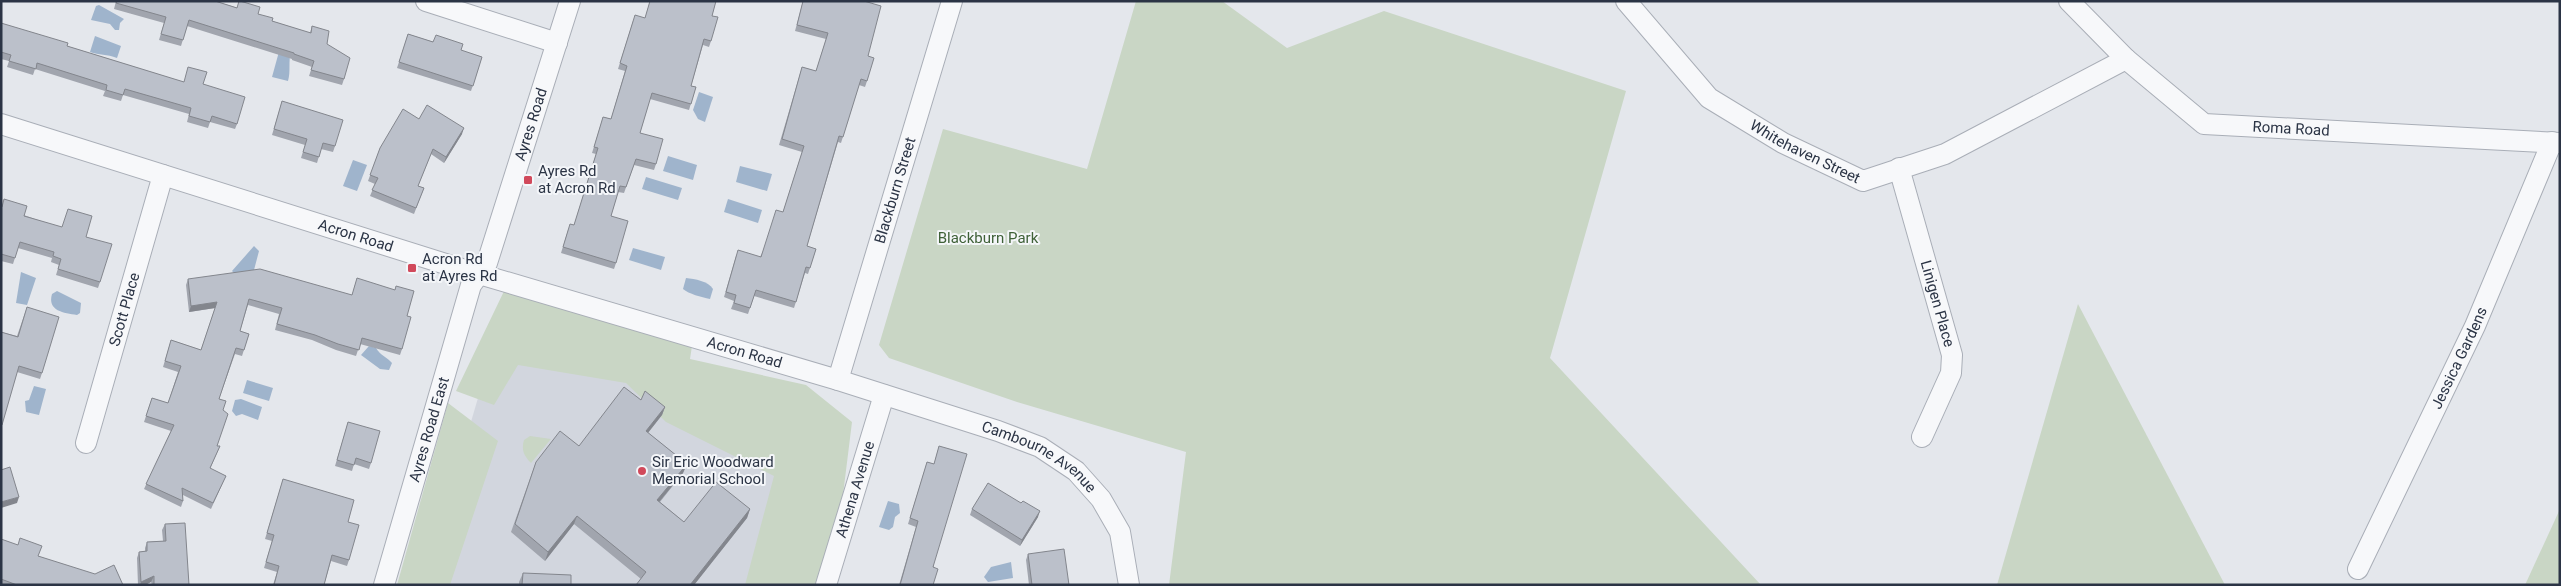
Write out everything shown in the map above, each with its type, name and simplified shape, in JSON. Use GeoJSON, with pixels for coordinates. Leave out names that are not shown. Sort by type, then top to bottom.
{"type":"FeatureCollection","features":[{"type":"Feature","properties":{"kind":"street"},"geometry":{"type":"LineString","coordinates":[[426,1],[557,43]]}},
{"type":"Feature","properties":{"kind":"street","name":"Ayres Road"},"geometry":{"type":"LineString","coordinates":[[479,274],[487,263],[570,1]]}},
{"type":"Feature","properties":{"kind":"street","name":"Blackburn Street"},"geometry":{"type":"LineString","coordinates":[[838,380],[952,1]]}},
{"type":"Feature","properties":{"kind":"street","name":"Whitehaven Street"},"geometry":{"type":"LineString","coordinates":[[1626,1],[1708,98],[1783,143],[1863,181],[1945,154],[2126,59]]}},
{"type":"Feature","properties":{"kind":"street","name":"Roma Road"},"geometry":{"type":"LineString","coordinates":[[2068,1],[2126,59],[2204,124],[2556,142]]}},
{"type":"Feature","properties":{"kind":"street","name":"Acron Road"},"geometry":{"type":"LineString","coordinates":[[1,124],[479,274],[884,395]]}},
{"type":"Feature","properties":{"kind":"street","name":"Jessica Gardens"},"geometry":{"type":"LineString","coordinates":[[2358,569],[2475,326],[2556,142]]}},
{"type":"Feature","properties":{"kind":"street","name":"Linigen Place"},"geometry":{"type":"LineString","coordinates":[[1899,168],[1952,355],[1951,373],[1922,437]]}},
{"type":"Feature","properties":{"kind":"street","name":"Scott Place"},"geometry":{"type":"LineString","coordinates":[[86,443],[163,175]]}},
{"type":"Feature","properties":{"kind":"street","name":"Ayres Road East"},"geometry":{"type":"LineString","coordinates":[[384,585],[471,285],[479,274]]}},
{"type":"Feature","properties":{"kind":"street","name":"Athena Avenue"},"geometry":{"type":"LineString","coordinates":[[826,585],[884,395]]}},
{"type":"Feature","properties":{"kind":"street","name":"Cambourne Avenue"},"geometry":{"type":"LineString","coordinates":[[884,395],[1040,447],[1076,471],[1101,499],[1120,532],[1129,585]]}},
{"type":"Feature","properties":{"kind":"shaded area","name":"Sir Eric Woodward Memorial School"},"geometry":{"type":"Polygon","coordinates":[[[498,330],[826,407],[793,585],[423,585],[498,330]]]}},
{"type":"Feature","properties":{"kind":"green space","name":"Blackburn Park"},"geometry":{"type":"Polygon","coordinates":[[[1136,1],[1222,1],[1287,48],[1384,11],[1626,91],[1550,358],[1761,585],[1169,585],[1186,452],[1017,402],[889,358],[879,345],[943,129],[1087,169],[1136,1]]]}},
{"type":"Feature","properties":{"kind":"green space"},"geometry":{"type":"Polygon","coordinates":[[[506,287],[692,346],[690,359],[806,385],[852,422],[841,511],[817,585],[745,585],[774,476],[666,422],[626,383],[518,365],[494,405],[456,391],[506,287]]]}},
{"type":"Feature","properties":{"kind":"green space"},"geometry":{"type":"Polygon","coordinates":[[[2078,304],[2225,585],[1997,585],[2078,304]]]}},
{"type":"Feature","properties":{"kind":"green space"},"geometry":{"type":"Polygon","coordinates":[[[448,403],[498,441],[450,585],[397,585],[448,403]]]}},
{"type":"Feature","properties":{"kind":"green space"},"geometry":{"type":"Polygon","coordinates":[[[530,436],[551,439],[531,463],[523,450],[524,440],[530,436]]]}},
{"type":"Feature","properties":{"kind":"green space"},"geometry":{"type":"Polygon","coordinates":[[[2560,509],[2560,585],[2525,585],[2560,509]]]}},
{"type":"Feature","properties":{"kind":"water"},"geometry":{"type":"Polygon","coordinates":[[[99,5],[124,19],[120,23],[119,30],[115,30],[110,24],[91,20],[96,6],[99,5]]]}},
{"type":"Feature","properties":{"kind":"water"},"geometry":{"type":"Polygon","coordinates":[[[95,36],[121,46],[117,58],[90,52],[95,36]]]}},
{"type":"Feature","properties":{"kind":"water"},"geometry":{"type":"Polygon","coordinates":[[[280,48],[291,51],[288,81],[272,77],[280,48]]]}},
{"type":"Feature","properties":{"kind":"water"},"geometry":{"type":"Polygon","coordinates":[[[699,92],[713,97],[705,122],[698,119],[693,110],[699,92]]]}},
{"type":"Feature","properties":{"kind":"water"},"geometry":{"type":"Polygon","coordinates":[[[668,156],[697,165],[693,180],[663,171],[668,156]]]}},
{"type":"Feature","properties":{"kind":"water"},"geometry":{"type":"Polygon","coordinates":[[[353,160],[367,165],[357,191],[343,186],[353,160]]]}},
{"type":"Feature","properties":{"kind":"water"},"geometry":{"type":"Polygon","coordinates":[[[740,166],[772,174],[767,191],[736,182],[740,166]]]}},
{"type":"Feature","properties":{"kind":"water"},"geometry":{"type":"Polygon","coordinates":[[[646,177],[682,188],[678,200],[642,189],[646,177]]]}},
{"type":"Feature","properties":{"kind":"water"},"geometry":{"type":"Polygon","coordinates":[[[728,199],[762,210],[758,223],[724,212],[728,199]]]}},
{"type":"Feature","properties":{"kind":"water"},"geometry":{"type":"Polygon","coordinates":[[[254,246],[259,251],[254,270],[240,272],[237,276],[232,271],[254,246]]]}},
{"type":"Feature","properties":{"kind":"water"},"geometry":{"type":"Polygon","coordinates":[[[633,248],[665,257],[661,270],[629,260],[633,248]]]}},
{"type":"Feature","properties":{"kind":"water"},"geometry":{"type":"Polygon","coordinates":[[[21,272],[36,278],[27,305],[16,303],[21,272]]]}},
{"type":"Feature","properties":{"kind":"water"},"geometry":{"type":"Polygon","coordinates":[[[686,278],[701,281],[711,286],[713,289],[710,299],[692,294],[683,289],[686,278]]]}},
{"type":"Feature","properties":{"kind":"water"},"geometry":{"type":"Polygon","coordinates":[[[57,291],[81,303],[80,313],[77,315],[54,308],[51,300],[52,294],[57,291]]]}},
{"type":"Feature","properties":{"kind":"water"},"geometry":{"type":"Polygon","coordinates":[[[369,346],[376,348],[392,363],[389,370],[380,369],[361,355],[369,346]]]}},
{"type":"Feature","properties":{"kind":"water"},"geometry":{"type":"Polygon","coordinates":[[[247,380],[273,388],[269,401],[243,393],[247,380]]]}},
{"type":"Feature","properties":{"kind":"water"},"geometry":{"type":"Polygon","coordinates":[[[34,386],[46,389],[39,415],[26,412],[25,401],[29,400],[34,386]]]}},
{"type":"Feature","properties":{"kind":"water"},"geometry":{"type":"Polygon","coordinates":[[[241,399],[262,407],[258,420],[242,414],[236,416],[232,411],[235,400],[241,399]]]}},
{"type":"Feature","properties":{"kind":"water"},"geometry":{"type":"Polygon","coordinates":[[[888,501],[899,504],[900,513],[895,517],[893,527],[889,530],[879,527],[888,501]]]}},
{"type":"Feature","properties":{"kind":"water"},"geometry":{"type":"Polygon","coordinates":[[[1011,562],[1013,578],[988,582],[984,577],[991,567],[1011,562]]]}},
{"type":"Feature","properties":{"kind":"building"},"geometry":{"type":"Polygon","coordinates":[[[117,1],[215,1],[237,8],[240,1],[260,7],[258,14],[273,18],[272,21],[311,33],[312,26],[329,31],[327,44],[350,58],[344,79],[311,70],[314,61],[294,53],[189,20],[183,40],[161,34],[166,17],[116,3],[117,1]]]}},
{"type":"Feature","properties":{"kind":"building"},"geometry":{"type":"Polygon","coordinates":[[[650,1],[716,1],[712,16],[718,17],[711,41],[704,39],[691,86],[696,87],[691,104],[652,93],[640,133],[663,139],[656,164],[636,159],[626,187],[620,186],[611,216],[628,221],[616,263],[563,247],[570,224],[574,225],[598,148],[594,147],[603,117],[611,119],[627,66],[620,63],[635,15],[645,18],[650,1]]]}},
{"type":"Feature","properties":{"kind":"building"},"geometry":{"type":"Polygon","coordinates":[[[803,1],[864,1],[881,6],[868,56],[874,58],[867,81],[861,79],[843,137],[839,136],[807,246],[816,249],[810,268],[806,267],[796,302],[756,290],[750,308],[734,303],[736,295],[726,292],[738,250],[761,257],[776,210],[783,212],[804,146],[782,139],[802,67],[816,71],[828,33],[797,25],[803,1]]]}},
{"type":"Feature","properties":{"kind":"building"},"geometry":{"type":"Polygon","coordinates":[[[1,23],[68,43],[67,46],[184,82],[188,67],[207,72],[203,84],[245,97],[237,124],[212,116],[210,122],[189,116],[191,108],[125,89],[123,95],[106,90],[107,85],[37,63],[36,69],[9,61],[11,55],[1,52],[1,23]]]}},
{"type":"Feature","properties":{"kind":"building"},"geometry":{"type":"Polygon","coordinates":[[[408,34],[433,42],[436,35],[463,44],[461,50],[482,57],[473,86],[399,62],[408,34]]]}},
{"type":"Feature","properties":{"kind":"building"},"geometry":{"type":"Polygon","coordinates":[[[282,101],[343,120],[335,146],[323,143],[319,157],[303,152],[307,139],[274,129],[282,101]]]}},
{"type":"Feature","properties":{"kind":"building"},"geometry":{"type":"Polygon","coordinates":[[[427,105],[464,128],[446,157],[433,149],[418,186],[424,188],[416,208],[372,190],[378,178],[370,175],[380,148],[403,109],[419,119],[427,105]]]}},
{"type":"Feature","properties":{"kind":"building"},"geometry":{"type":"Polygon","coordinates":[[[4,199],[27,206],[24,216],[62,227],[68,209],[92,216],[86,237],[112,244],[100,282],[58,269],[61,259],[53,256],[54,252],[20,242],[15,258],[1,254],[1,207],[4,199]]]}},
{"type":"Feature","properties":{"kind":"building"},"geometry":{"type":"Polygon","coordinates":[[[260,269],[352,295],[357,278],[395,290],[396,286],[414,291],[407,316],[411,317],[402,349],[362,338],[359,350],[338,344],[277,324],[282,308],[249,299],[240,331],[249,334],[244,350],[236,348],[219,399],[226,401],[223,410],[228,414],[217,446],[220,446],[210,468],[226,476],[213,503],[182,488],[183,501],[146,484],[174,425],[146,416],[152,398],[168,403],[181,366],[165,361],[171,340],[201,350],[217,302],[191,306],[188,279],[260,269]]]}},
{"type":"Feature","properties":{"kind":"building"},"geometry":{"type":"Polygon","coordinates":[[[27,307],[59,317],[42,373],[19,366],[2,425],[1,332],[18,337],[27,307]]]}},
{"type":"Feature","properties":{"kind":"building"},"geometry":{"type":"Polygon","coordinates":[[[624,387],[641,400],[645,391],[665,407],[646,431],[687,464],[657,500],[684,522],[716,482],[750,509],[690,585],[636,585],[646,572],[577,516],[548,552],[515,524],[536,462],[560,431],[579,446],[624,387]]]}},
{"type":"Feature","properties":{"kind":"building"},"geometry":{"type":"Polygon","coordinates":[[[348,422],[380,431],[371,463],[356,458],[354,465],[337,460],[348,422]]]}},
{"type":"Feature","properties":{"kind":"building"},"geometry":{"type":"Polygon","coordinates":[[[939,446],[967,454],[933,567],[938,569],[933,585],[900,585],[918,521],[910,518],[927,462],[934,464],[939,446]]]}},
{"type":"Feature","properties":{"kind":"building"},"geometry":{"type":"Polygon","coordinates":[[[10,467],[19,497],[1,502],[1,470],[10,467]]]}},
{"type":"Feature","properties":{"kind":"building"},"geometry":{"type":"Polygon","coordinates":[[[283,479],[354,500],[348,522],[359,525],[349,560],[332,555],[324,585],[274,585],[279,566],[266,562],[274,535],[267,533],[283,479]]]}},
{"type":"Feature","properties":{"kind":"building"},"geometry":{"type":"Polygon","coordinates":[[[988,483],[1021,503],[1023,501],[1040,511],[1022,540],[972,509],[988,483]]]}},
{"type":"Feature","properties":{"kind":"building"},"geometry":{"type":"Polygon","coordinates":[[[185,523],[189,585],[154,585],[154,576],[141,582],[139,552],[147,551],[147,542],[166,541],[165,524],[185,523]]]}},
{"type":"Feature","properties":{"kind":"building"},"geometry":{"type":"Polygon","coordinates":[[[20,538],[42,546],[38,556],[95,574],[114,565],[123,585],[17,585],[1,579],[1,539],[18,545],[20,538]]]}},
{"type":"Feature","properties":{"kind":"building"},"geometry":{"type":"Polygon","coordinates":[[[1064,549],[1069,585],[1032,585],[1028,554],[1064,549]]]}},
{"type":"Feature","properties":{"kind":"building"},"geometry":{"type":"Polygon","coordinates":[[[523,573],[571,575],[571,585],[522,585],[523,573]]]}},
{"type":"Feature","properties":{"kind":"place","name":"Ayres Rd at Acron Rd"},"geometry":{"type":"Point","coordinates":[528,180]}},
{"type":"Feature","properties":{"kind":"place","name":"Acron Rd at Ayres Rd"},"geometry":{"type":"Point","coordinates":[412,268]}},
{"type":"Feature","properties":{"kind":"place","name":"Sir Eric Woodward Memorial School"},"geometry":{"type":"Point","coordinates":[642,471]}}]}
